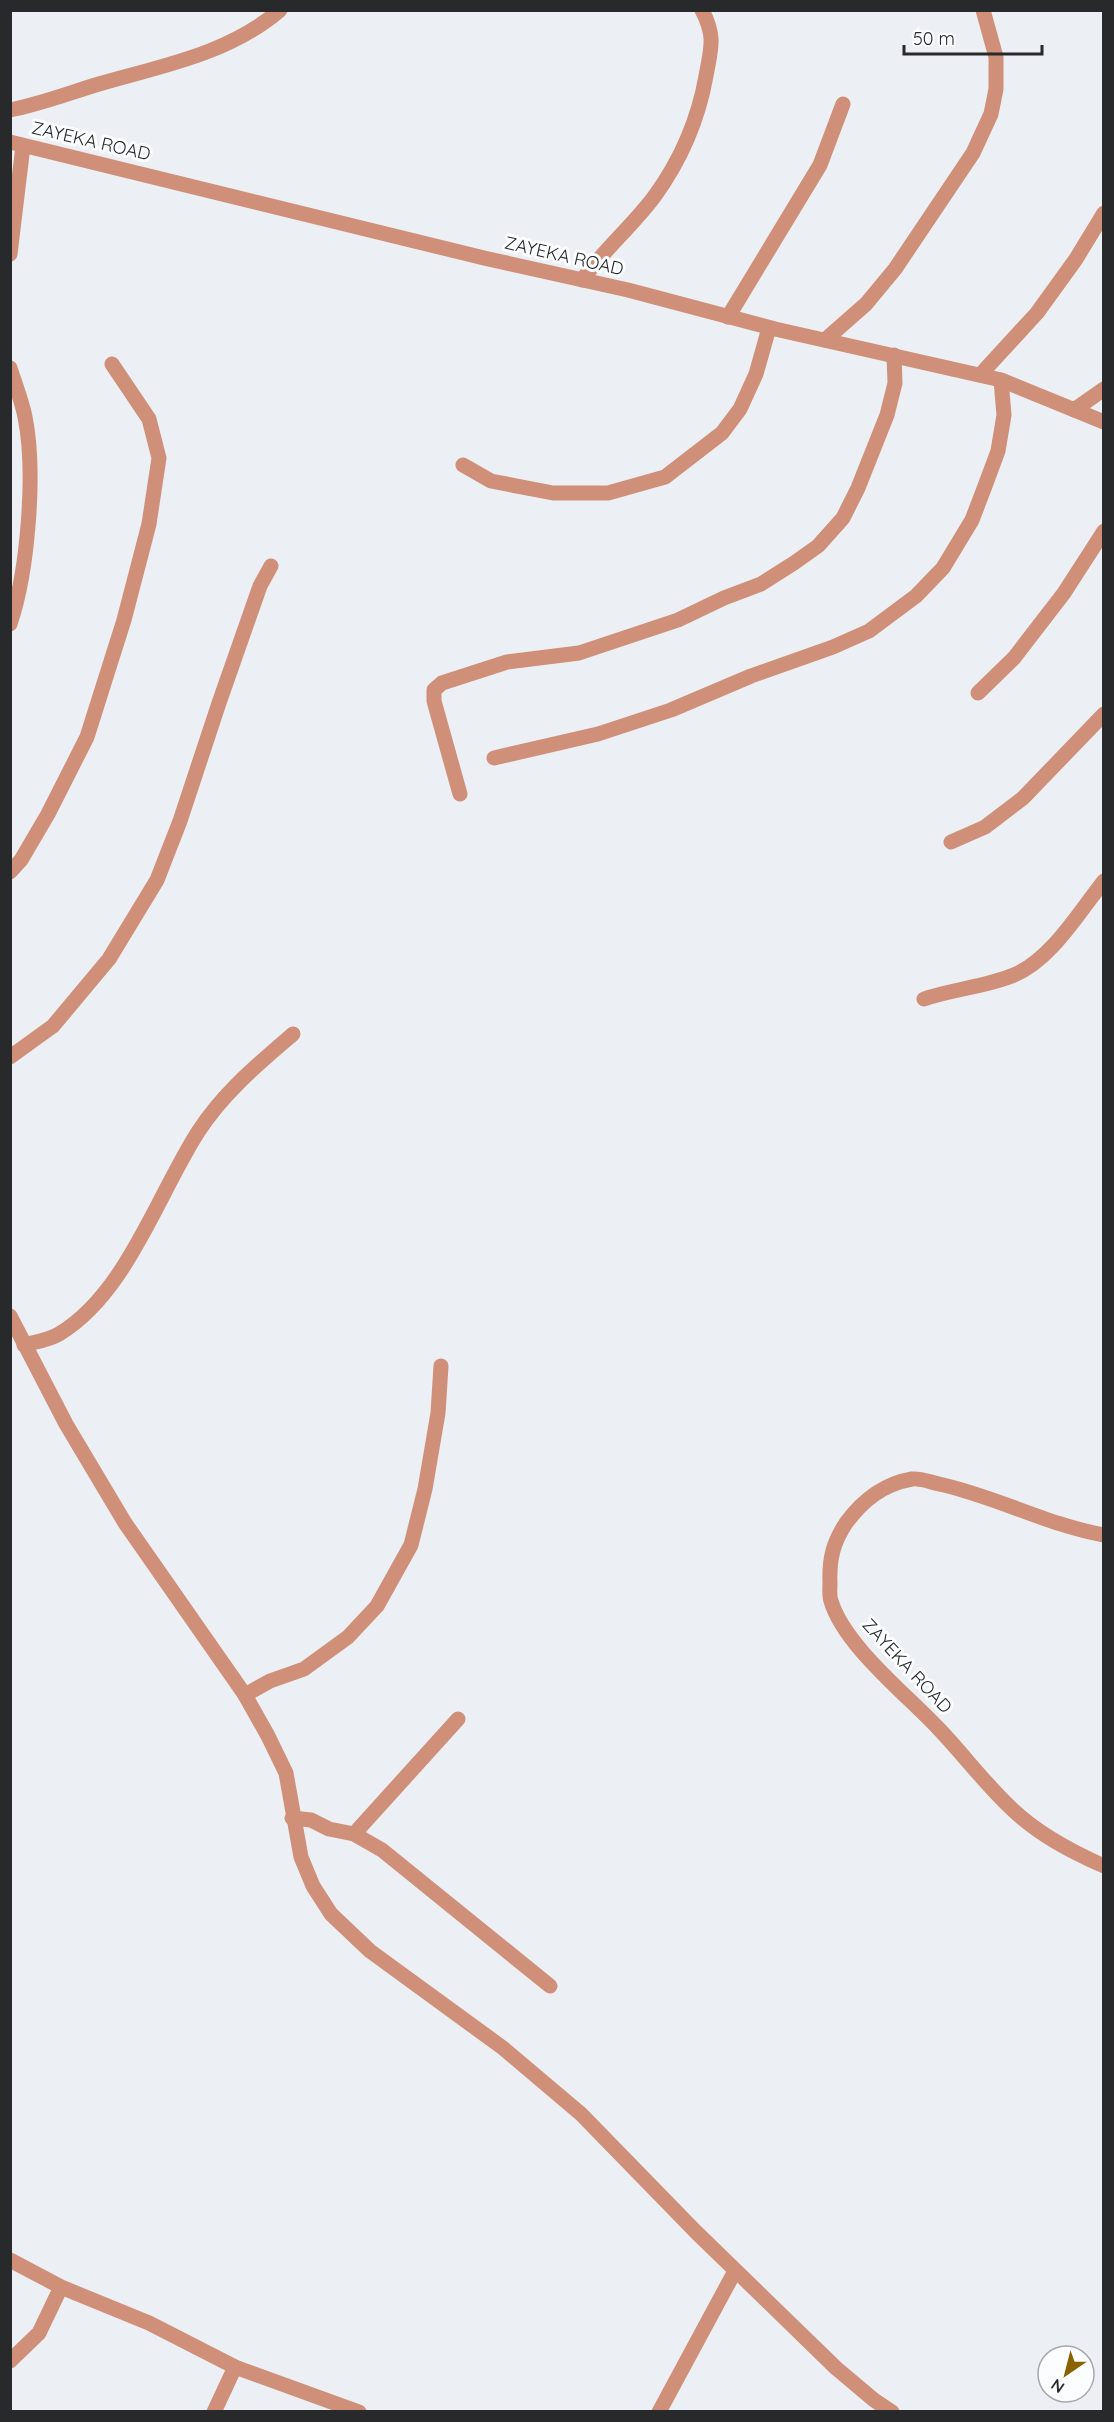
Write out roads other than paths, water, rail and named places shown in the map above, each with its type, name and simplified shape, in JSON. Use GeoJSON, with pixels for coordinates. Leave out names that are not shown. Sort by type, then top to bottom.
{"type":"FeatureCollection","features":[{"type":"Feature","properties":{"kind":"street"},"geometry":{"type":"LineString","coordinates":[[10,110],[37,105],[210,52],[248,32],[280,10]]}},
{"type":"Feature","properties":{"kind":"street"},"geometry":{"type":"LineString","coordinates":[[582,280],[600,256],[653,197],[691,135],[702,102],[711,47],[711,28],[702,10]]}},
{"type":"Feature","properties":{"kind":"street"},"geometry":{"type":"LineString","coordinates":[[825,340],[866,304],[895,269],[973,153],[991,114],[996,89],[996,57],[983,10]]}},
{"type":"Feature","properties":{"kind":"street"},"geometry":{"type":"LineString","coordinates":[[728,317],[820,165],[843,104]]}},
{"type":"Feature","properties":{"kind":"street"},"geometry":{"type":"LineString","coordinates":[[10,254],[17,144]]}},
{"type":"Feature","properties":{"kind":"street","name":"ZAYEKA ROAD"},"geometry":{"type":"LineString","coordinates":[[17,144],[582,280],[769,328],[1001,380],[1104,422]]}},
{"type":"Feature","properties":{"kind":"street"},"geometry":{"type":"LineString","coordinates":[[980,375],[1037,313],[1076,259],[1104,213]]}},
{"type":"Feature","properties":{"kind":"street"},"geometry":{"type":"LineString","coordinates":[[463,465],[491,481],[554,493],[608,493],[666,477],[722,433],[740,409],[756,374],[769,328]]}},
{"type":"Feature","properties":{"kind":"street"},"geometry":{"type":"LineString","coordinates":[[460,794],[434,701],[434,690],[442,683],[507,662],[579,653],[678,620],[760,584],[794,564],[818,546],[843,518],[858,488],[887,415],[895,383],[894,355]]}},
{"type":"Feature","properties":{"kind":"street"},"geometry":{"type":"LineString","coordinates":[[10,872],[21,860],[48,814],[87,737],[124,620],[149,524],[159,458],[149,419],[112,364]]}},
{"type":"Feature","properties":{"kind":"street"},"geometry":{"type":"LineString","coordinates":[[10,368],[25,416],[30,478],[25,562],[10,624]]}},
{"type":"Feature","properties":{"kind":"street"},"geometry":{"type":"LineString","coordinates":[[494,758],[598,734],[671,710],[751,676],[833,647],[869,631],[916,596],[943,568],[972,520],[998,451],[1004,415],[1001,380]]}},
{"type":"Feature","properties":{"kind":"street"},"geometry":{"type":"LineString","coordinates":[[1074,410],[1104,389]]}},
{"type":"Feature","properties":{"kind":"street"},"geometry":{"type":"LineString","coordinates":[[978,693],[1014,658],[1057,603],[1104,531]]}},
{"type":"Feature","properties":{"kind":"street"},"geometry":{"type":"LineString","coordinates":[[10,1058],[54,1026],[109,959],[157,880],[180,821],[260,586],[271,566]]}},
{"type":"Feature","properties":{"kind":"street"},"geometry":{"type":"LineString","coordinates":[[951,842],[985,827],[1023,798],[1104,714]]}},
{"type":"Feature","properties":{"kind":"street"},"geometry":{"type":"LineString","coordinates":[[924,999],[990,983],[1023,970],[1056,943],[1104,881]]}},
{"type":"Feature","properties":{"kind":"street"},"geometry":{"type":"LineString","coordinates":[[24,1345],[57,1335],[78,1321],[100,1300],[161,1200],[198,1133],[232,1088],[293,1034]]}},
{"type":"Feature","properties":{"kind":"street"},"geometry":{"type":"LineString","coordinates":[[10,1316],[66,1424],[125,1523],[245,1695],[286,1773],[292,1818],[301,1857],[313,1886],[331,1914],[370,1951],[503,2048],[581,2114],[735,2271],[836,2368],[892,2412]]}},
{"type":"Feature","properties":{"kind":"street"},"geometry":{"type":"LineString","coordinates":[[245,1695],[270,1681],[304,1669],[348,1637],[377,1606],[411,1545],[425,1489],[438,1413],[441,1366]]}},
{"type":"Feature","properties":{"kind":"street","name":"ZAYEKA ROAD"},"geometry":{"type":"LineString","coordinates":[[1104,1535],[1036,1516],[955,1487],[915,1479],[898,1482],[879,1490],[858,1507],[833,1544],[829,1562],[830,1599],[840,1624],[863,1651],[1011,1808],[1046,1836],[1073,1853],[1104,1866]]}},
{"type":"Feature","properties":{"kind":"street"},"geometry":{"type":"LineString","coordinates":[[354,1834],[458,1719]]}},
{"type":"Feature","properties":{"kind":"street"},"geometry":{"type":"LineString","coordinates":[[292,1818],[311,1820],[329,1829],[354,1834],[382,1850],[550,1986]]}},
{"type":"Feature","properties":{"kind":"street"},"geometry":{"type":"LineString","coordinates":[[10,2260],[61,2288],[149,2323],[235,2367],[359,2412]]}},
{"type":"Feature","properties":{"kind":"street"},"geometry":{"type":"LineString","coordinates":[[659,2412],[735,2271]]}},
{"type":"Feature","properties":{"kind":"street"},"geometry":{"type":"LineString","coordinates":[[10,2361],[39,2333],[61,2288]]}},
{"type":"Feature","properties":{"kind":"street"},"geometry":{"type":"LineString","coordinates":[[214,2412],[235,2367]]}}]}
